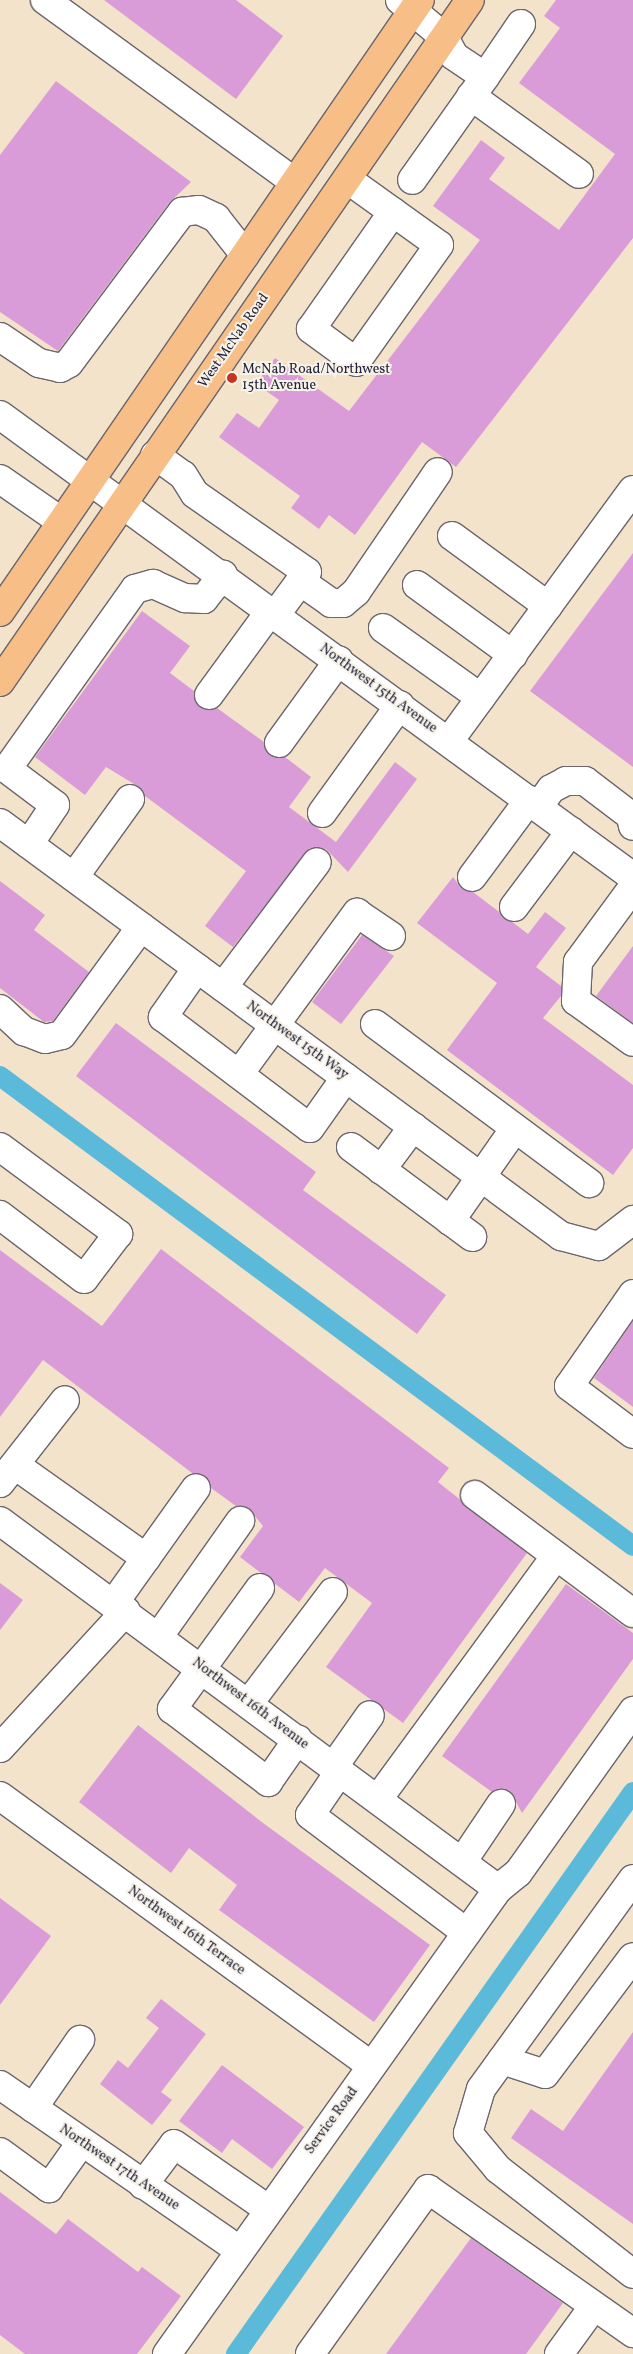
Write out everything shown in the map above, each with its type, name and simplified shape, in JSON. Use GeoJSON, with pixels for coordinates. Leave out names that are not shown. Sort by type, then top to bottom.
{"type":"FeatureCollection","features":[{"type":"Feature","properties":{"kind":"main road","name":"West McNab Road"},"geometry":{"type":"LineString","coordinates":[[0,682],[470,0]]}},
{"type":"Feature","properties":{"kind":"main road"},"geometry":{"type":"LineString","coordinates":[[0,612],[295,182],[411,3]]}},
{"type":"Feature","properties":{"kind":"street"},"geometry":{"type":"LineString","coordinates":[[45,0],[295,182]]}},
{"type":"Feature","properties":{"kind":"street"},"geometry":{"type":"LineString","coordinates":[[411,3],[444,37],[454,56],[478,86],[579,174]]}},
{"type":"Feature","properties":{"kind":"street"},"geometry":{"type":"LineString","coordinates":[[412,180],[521,24]]}},
{"type":"Feature","properties":{"kind":"street"},"geometry":{"type":"LineString","coordinates":[[347,179],[393,212],[439,245],[356,362],[311,329],[393,212]]}},
{"type":"Feature","properties":{"kind":"street"},"geometry":{"type":"LineString","coordinates":[[0,337],[39,363],[60,368],[69,363],[182,212],[199,210],[216,218],[245,255]]}},
{"type":"Feature","properties":{"kind":"street","name":"Northwest 15th Avenue"},"geometry":{"type":"LineString","coordinates":[[0,414],[91,480],[124,501],[571,831],[630,878]]}},
{"type":"Feature","properties":{"kind":"street"},"geometry":{"type":"LineString","coordinates":[[155,455],[183,475],[195,494],[307,572],[273,612],[209,695]]}},
{"type":"Feature","properties":{"kind":"street"},"geometry":{"type":"LineString","coordinates":[[300,581],[331,603],[343,603],[356,592],[438,472]]}},
{"type":"Feature","properties":{"kind":"street"},"geometry":{"type":"LineString","coordinates":[[0,479],[62,522]]}},
{"type":"Feature","properties":{"kind":"street"},"geometry":{"type":"LineString","coordinates":[[449,741],[633,490]]}},
{"type":"Feature","properties":{"kind":"street"},"geometry":{"type":"LineString","coordinates":[[452,536],[548,606]]}},
{"type":"Feature","properties":{"kind":"street"},"geometry":{"type":"LineString","coordinates":[[29,844],[56,805],[7,769],[135,588],[153,584],[185,598],[204,599],[223,575]]}},
{"type":"Feature","properties":{"kind":"street"},"geometry":{"type":"LineString","coordinates":[[417,585],[512,655]]}},
{"type":"Feature","properties":{"kind":"street"},"geometry":{"type":"LineString","coordinates":[[383,628],[481,698]]}},
{"type":"Feature","properties":{"kind":"street"},"geometry":{"type":"LineString","coordinates":[[279,743],[339,660]]}},
{"type":"Feature","properties":{"kind":"street"},"geometry":{"type":"LineString","coordinates":[[322,813],[400,705]]}},
{"type":"Feature","properties":{"kind":"street"},"geometry":{"type":"LineString","coordinates":[[472,877],[533,804],[551,789],[566,781],[585,781],[631,816],[633,826]]}},
{"type":"Feature","properties":{"kind":"street"},"geometry":{"type":"LineString","coordinates":[[74,878],[130,799]]}},
{"type":"Feature","properties":{"kind":"street","name":"Northwest 15th Way"},"geometry":{"type":"LineString","coordinates":[[1,825],[561,1236],[599,1246],[633,1220]]}},
{"type":"Feature","properties":{"kind":"street"},"geometry":{"type":"LineString","coordinates":[[514,907],[571,831]]}},
{"type":"Feature","properties":{"kind":"street"},"geometry":{"type":"LineString","coordinates":[[633,840],[630,878],[578,962],[576,1001],[633,1042]]}},
{"type":"Feature","properties":{"kind":"street"},"geometry":{"type":"LineString","coordinates":[[223,987],[317,862]]}},
{"type":"Feature","properties":{"kind":"street"},"geometry":{"type":"LineString","coordinates":[[239,1074],[357,913],[391,936]]}},
{"type":"Feature","properties":{"kind":"street"},"geometry":{"type":"LineString","coordinates":[[0,1009],[24,1031],[46,1039],[62,1035],[141,927]]}},
{"type":"Feature","properties":{"kind":"street"},"geometry":{"type":"LineString","coordinates":[[197,968],[163,1016],[310,1128],[346,1077]]}},
{"type":"Feature","properties":{"kind":"street"},"geometry":{"type":"LineString","coordinates":[[375,1024],[589,1183]]}},
{"type":"Feature","properties":{"kind":"street"},"geometry":{"type":"LineString","coordinates":[[381,1170],[413,1127]]}},
{"type":"Feature","properties":{"kind":"street"},"geometry":{"type":"LineString","coordinates":[[450,1221],[515,1128]]}},
{"type":"Feature","properties":{"kind":"street"},"geometry":{"type":"LineString","coordinates":[[0,1147],[118,1234],[84,1279],[0,1215]]}},
{"type":"Feature","properties":{"kind":"street"},"geometry":{"type":"LineString","coordinates":[[351,1147],[472,1237]]}},
{"type":"Feature","properties":{"kind":"street"},"geometry":{"type":"LineString","coordinates":[[633,1294],[569,1386],[633,1434]]}},
{"type":"Feature","properties":{"kind":"street"},"geometry":{"type":"LineString","coordinates":[[65,1400],[7,1474],[146,1558]]}},
{"type":"Feature","properties":{"kind":"street"},"geometry":{"type":"LineString","coordinates":[[0,1748],[120,1607],[146,1558],[196,1488]]}},
{"type":"Feature","properties":{"kind":"street"},"geometry":{"type":"LineString","coordinates":[[475,1496],[633,1613]]}},
{"type":"Feature","properties":{"kind":"street","name":"Northwest 16th Avenue"},"geometry":{"type":"LineString","coordinates":[[0,1521],[120,1607],[498,1889]]}},
{"type":"Feature","properties":{"kind":"street"},"geometry":{"type":"LineString","coordinates":[[159,1636],[240,1521]]}},
{"type":"Feature","properties":{"kind":"street"},"geometry":{"type":"LineString","coordinates":[[378,1799],[556,1556]]}},
{"type":"Feature","properties":{"kind":"street"},"geometry":{"type":"LineString","coordinates":[[260,1588],[172,1709],[268,1782],[298,1739]]}},
{"type":"Feature","properties":{"kind":"street"},"geometry":{"type":"LineString","coordinates":[[249,1703],[333,1592]]}},
{"type":"Feature","properties":{"kind":"street","name":"Service Road"},"geometry":{"type":"LineString","coordinates":[[166,2354],[498,1889],[518,1873],[633,1712]]}},
{"type":"Feature","properties":{"kind":"street"},"geometry":{"type":"LineString","coordinates":[[370,1715],[310,1815],[467,1933]]}},
{"type":"Feature","properties":{"kind":"street","name":"Northwest 16th Terrace"},"geometry":{"type":"LineString","coordinates":[[0,1796],[371,2066]]}},
{"type":"Feature","properties":{"kind":"street"},"geometry":{"type":"LineString","coordinates":[[462,1862],[501,1804]]}},
{"type":"Feature","properties":{"kind":"street"},"geometry":{"type":"LineString","coordinates":[[633,1879],[481,2089],[468,2134],[498,2168],[633,2274]]}},
{"type":"Feature","properties":{"kind":"street"},"geometry":{"type":"LineString","coordinates":[[502,2060],[545,2074],[633,1957]]}},
{"type":"Feature","properties":{"kind":"street"},"geometry":{"type":"LineString","coordinates":[[33,2108],[80,2040]]}},
{"type":"Feature","properties":{"kind":"street","name":"Northwest 17th Avenue"},"geometry":{"type":"LineString","coordinates":[[0,2085],[81,2143],[239,2250]]}},
{"type":"Feature","properties":{"kind":"street"},"geometry":{"type":"LineString","coordinates":[[0,2152],[49,2188],[81,2143]]}},
{"type":"Feature","properties":{"kind":"street"},"geometry":{"type":"LineString","coordinates":[[144,2185],[174,2144],[268,2209]]}},
{"type":"Feature","properties":{"kind":"street"},"geometry":{"type":"LineString","coordinates":[[310,2354],[428,2189],[633,2333]]}},
{"type":"Feature","properties":{"kind":"street"},"geometry":{"type":"LineString","coordinates":[[559,2354],[594,2306]]}},
{"type":"Feature","properties":{"kind":"building"},"geometry":{"type":"Polygon","coordinates":[[[104,0],[236,0],[283,36],[236,99],[104,0]]]}},
{"type":"Feature","properties":{"kind":"building"},"geometry":{"type":"Polygon","coordinates":[[[556,0],[633,0],[633,238],[456,467],[422,442],[355,535],[329,515],[319,529],[291,508],[300,496],[219,437],[237,413],[259,428],[279,400],[256,384],[275,358],[349,411],[480,240],[433,206],[481,140],[505,158],[489,179],[559,230],[615,154],[519,83],[560,28],[544,16],[556,0]]]}},
{"type":"Feature","properties":{"kind":"building"},"geometry":{"type":"Polygon","coordinates":[[[56,81],[191,182],[169,203],[58,351],[0,312],[0,155],[56,81]]]}},
{"type":"Feature","properties":{"kind":"building"},"geometry":{"type":"Polygon","coordinates":[[[633,553],[633,767],[530,691],[633,553]]]}},
{"type":"Feature","properties":{"kind":"building"},"geometry":{"type":"Polygon","coordinates":[[[142,611],[190,646],[170,673],[194,691],[199,707],[217,708],[264,742],[269,755],[285,757],[311,777],[289,807],[336,842],[395,762],[417,779],[348,872],[326,849],[310,848],[233,947],[205,926],[246,871],[145,796],[139,787],[106,767],[85,795],[35,757],[142,611]]]}},
{"type":"Feature","properties":{"kind":"building"},"geometry":{"type":"Polygon","coordinates":[[[453,877],[462,889],[473,892],[528,934],[545,912],[566,928],[536,967],[561,986],[561,996],[543,1018],[633,1085],[633,1148],[613,1175],[447,1050],[497,983],[417,923],[453,877]]]}},
{"type":"Feature","properties":{"kind":"building"},"geometry":{"type":"Polygon","coordinates":[[[0,881],[45,915],[34,930],[89,972],[53,1021],[44,1022],[0,988],[0,881]]]}},
{"type":"Feature","properties":{"kind":"building"},"geometry":{"type":"Polygon","coordinates":[[[362,935],[394,956],[341,1024],[312,1002],[362,935]]]}},
{"type":"Feature","properties":{"kind":"building"},"geometry":{"type":"Polygon","coordinates":[[[633,946],[633,1023],[596,996],[633,946]]]}},
{"type":"Feature","properties":{"kind":"building"},"geometry":{"type":"Polygon","coordinates":[[[116,1023],[316,1172],[303,1190],[446,1295],[417,1334],[76,1076],[116,1023]]]}},
{"type":"Feature","properties":{"kind":"building"},"geometry":{"type":"Polygon","coordinates":[[[161,1249],[449,1468],[438,1482],[527,1553],[403,1723],[326,1667],[372,1603],[325,1568],[299,1602],[240,1557],[263,1526],[249,1509],[236,1506],[211,1488],[205,1476],[192,1473],[43,1360],[0,1417],[0,1250],[102,1326],[161,1249]]]}},
{"type":"Feature","properties":{"kind":"building"},"geometry":{"type":"Polygon","coordinates":[[[633,1321],[633,1407],[594,1378],[633,1321]]]}},
{"type":"Feature","properties":{"kind":"building"},"geometry":{"type":"Polygon","coordinates":[[[0,1583],[23,1600],[0,1630],[0,1583]]]}},
{"type":"Feature","properties":{"kind":"building"},"geometry":{"type":"Polygon","coordinates":[[[566,1584],[633,1633],[633,1659],[522,1813],[510,1791],[492,1792],[442,1756],[566,1584]]]}},
{"type":"Feature","properties":{"kind":"building"},"geometry":{"type":"Polygon","coordinates":[[[138,1725],[263,1823],[430,1945],[374,2022],[219,1910],[237,1885],[189,1848],[171,1873],[79,1802],[138,1725]]]}},
{"type":"Feature","properties":{"kind":"building"},"geometry":{"type":"Polygon","coordinates":[[[0,1898],[51,1936],[0,2005],[0,1898]]]}},
{"type":"Feature","properties":{"kind":"building"},"geometry":{"type":"Polygon","coordinates":[[[161,1999],[206,2034],[161,2092],[172,2100],[152,2125],[100,2084],[118,2060],[128,2068],[159,2028],[146,2018],[161,1999]]]}},
{"type":"Feature","properties":{"kind":"building"},"geometry":{"type":"Polygon","coordinates":[[[633,2032],[633,2224],[511,2138],[531,2109],[563,2131],[633,2032]]]}},
{"type":"Feature","properties":{"kind":"building"},"geometry":{"type":"Polygon","coordinates":[[[222,2065],[304,2127],[272,2169],[232,2139],[222,2153],[179,2121],[222,2065]]]}},
{"type":"Feature","properties":{"kind":"building"},"geometry":{"type":"Polygon","coordinates":[[[0,2192],[56,2234],[68,2219],[138,2272],[142,2267],[181,2296],[137,2354],[25,2354],[0,2335],[0,2192]]]}},
{"type":"Feature","properties":{"kind":"building"},"geometry":{"type":"Polygon","coordinates":[[[471,2238],[563,2303],[526,2354],[386,2354],[471,2238]]]}},
{"type":"Feature","properties":{"kind":"waterway"},"geometry":{"type":"LineString","coordinates":[[0,1076],[633,1546]]}},
{"type":"Feature","properties":{"kind":"waterway"},"geometry":{"type":"LineString","coordinates":[[236,2354],[633,1792]]}},
{"type":"Feature","properties":{"kind":"place","name":"McNab Road/Northwest 15th Avenue"},"geometry":{"type":"Point","coordinates":[232,378]}}]}
